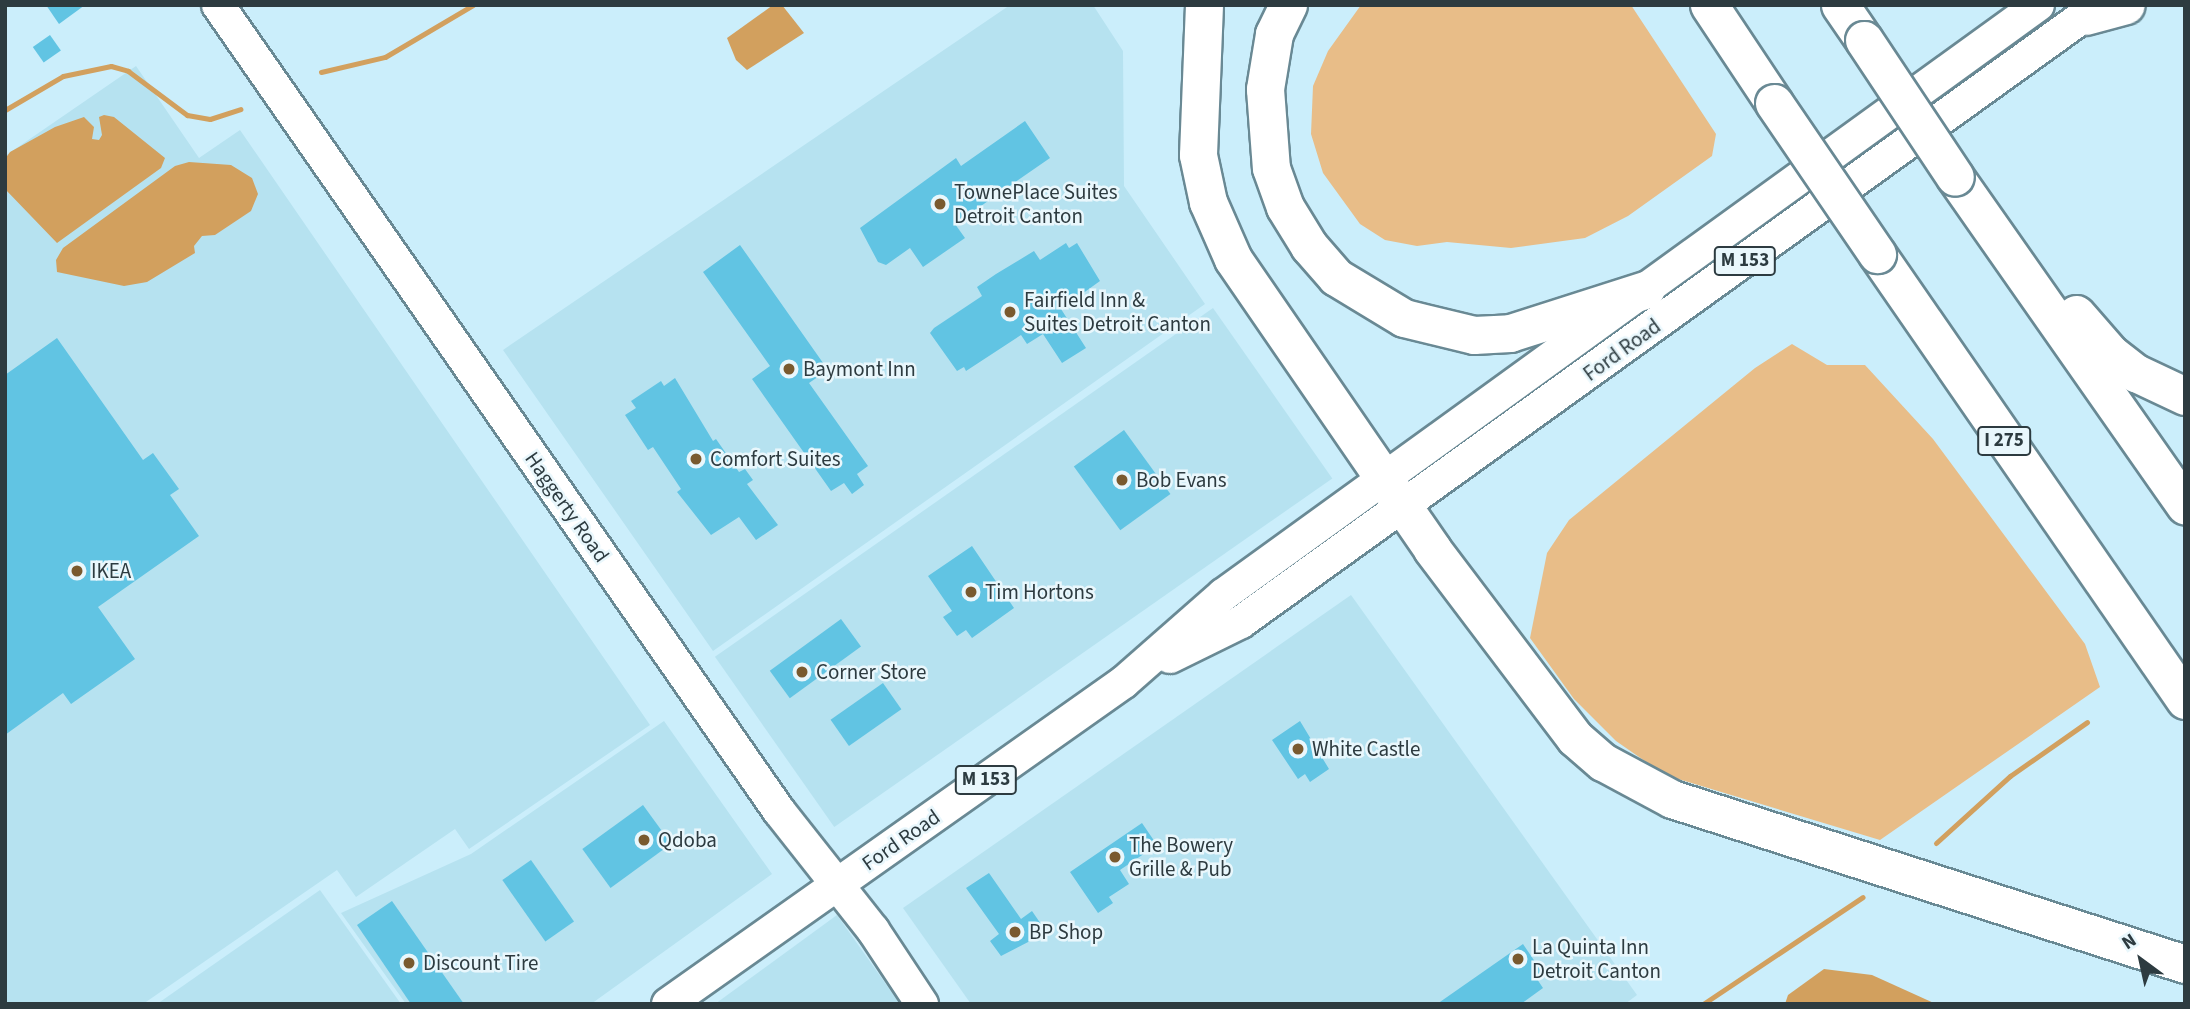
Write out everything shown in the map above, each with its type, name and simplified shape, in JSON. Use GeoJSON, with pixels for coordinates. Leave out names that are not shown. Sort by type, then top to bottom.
{"type":"FeatureCollection","features":[{"type":"Feature","properties":{"kind":"highway"},"geometry":{"type":"LineString","coordinates":[[1204,5],[1198,155],[1215,223],[1233,259],[1549,709],[1603,762],[1672,800],[2185,964]]}},
{"type":"Feature","properties":{"kind":"highway"},"geometry":{"type":"LineString","coordinates":[[1288,5],[1274,34],[1265,89],[1271,168],[1285,206],[1309,246],[1336,276],[1404,318],[1474,335],[1510,333],[1645,290]]}},
{"type":"Feature","properties":{"kind":"highway"},"geometry":{"type":"LineString","coordinates":[[1685,5],[1740,55]]}},
{"type":"Feature","properties":{"kind":"highway","name":"I 275"},"geometry":{"type":"LineString","coordinates":[[1709,5],[1740,55],[2185,700]]}},
{"type":"Feature","properties":{"kind":"highway"},"geometry":{"type":"LineString","coordinates":[[1840,5],[1955,177],[2185,505]]}},
{"type":"Feature","properties":{"kind":"highway"},"geometry":{"type":"LineString","coordinates":[[2092,11],[2126,5]]}},
{"type":"Feature","properties":{"kind":"highway"},"geometry":{"type":"LineString","coordinates":[[1976,206],[2012,231],[2110,353],[2136,373],[2185,396]]}},
{"type":"Feature","properties":{"kind":"main road","name":"Haggerty Road"},"geometry":{"type":"LineString","coordinates":[[218,5],[779,811],[837,885],[922,1004]]}},
{"type":"Feature","properties":{"kind":"main road","name":"Ford Road"},"geometry":{"type":"LineString","coordinates":[[668,1004],[1133,674],[1223,595],[2038,5]]}},
{"type":"Feature","properties":{"kind":"main road","name":"Ford Road"},"geometry":{"type":"LineString","coordinates":[[1133,674],[1241,622],[1405,507],[2092,11]]}},
{"type":"Feature","properties":{"kind":"shaded area"},"geometry":{"type":"Polygon","coordinates":[[[773,5],[782,5],[804,33],[747,70],[736,60],[727,38],[773,5]]]}},
{"type":"Feature","properties":{"kind":"shaded area"},"geometry":{"type":"Polygon","coordinates":[[[1010,5],[1093,5],[1123,51],[1124,186],[1205,304],[713,651],[503,350],[1010,5]]]}},
{"type":"Feature","properties":{"kind":"shaded area"},"geometry":{"type":"Polygon","coordinates":[[[1361,5],[1631,5],[1716,134],[1712,156],[1628,216],[1585,238],[1511,248],[1447,242],[1417,246],[1385,240],[1360,224],[1323,173],[1311,134],[1313,86],[1328,51],[1361,5]]]}},
{"type":"Feature","properties":{"kind":"shaded area"},"geometry":{"type":"Polygon","coordinates":[[[136,66],[199,158],[240,130],[650,725],[469,849],[455,829],[356,897],[337,870],[143,1004],[5,1004],[5,156],[136,66]]]}},
{"type":"Feature","properties":{"kind":"shaded area"},"geometry":{"type":"Polygon","coordinates":[[[84,117],[94,127],[92,139],[99,140],[102,135],[99,117],[114,117],[165,158],[161,168],[57,243],[5,189],[5,159],[10,152],[55,127],[84,117]]]}},
{"type":"Feature","properties":{"kind":"shaded area"},"geometry":{"type":"Polygon","coordinates":[[[189,162],[231,165],[252,178],[258,194],[251,211],[215,235],[202,236],[194,246],[195,253],[147,282],[124,286],[57,272],[56,260],[63,248],[175,166],[189,162]]]}},
{"type":"Feature","properties":{"kind":"shaded area"},"geometry":{"type":"Polygon","coordinates":[[[1213,308],[1332,478],[834,827],[715,657],[1213,308]]]}},
{"type":"Feature","properties":{"kind":"shaded area"},"geometry":{"type":"Polygon","coordinates":[[[1792,344],[1827,365],[1865,365],[1933,439],[2085,644],[2100,687],[1880,840],[1665,775],[1616,741],[1574,699],[1530,638],[1547,553],[1569,520],[1755,368],[1792,344]]]}},
{"type":"Feature","properties":{"kind":"shaded area"},"geometry":{"type":"Polygon","coordinates":[[[1351,595],[1637,995],[1625,1004],[971,1004],[903,908],[1351,595]]]}},
{"type":"Feature","properties":{"kind":"shaded area"},"geometry":{"type":"Polygon","coordinates":[[[664,721],[772,874],[591,1004],[406,1004],[341,913],[471,854],[664,721]]]}},
{"type":"Feature","properties":{"kind":"shaded area"},"geometry":{"type":"Polygon","coordinates":[[[320,890],[401,1004],[157,1004],[320,890]]]}},
{"type":"Feature","properties":{"kind":"shaded area"},"geometry":{"type":"Polygon","coordinates":[[[837,915],[900,1004],[715,1004],[837,915]]]}},
{"type":"Feature","properties":{"kind":"shaded area"},"geometry":{"type":"Polygon","coordinates":[[[1824,969],[1872,975],[1936,1004],[1785,1004],[1788,995],[1824,969]]]}},
{"type":"Feature","properties":{"kind":"building"},"geometry":{"type":"Polygon","coordinates":[[[46,5],[85,5],[59,24],[46,5]]]}},
{"type":"Feature","properties":{"kind":"building"},"geometry":{"type":"Polygon","coordinates":[[[50,35],[61,51],[44,63],[33,47],[50,35]]]}},
{"type":"Feature","properties":{"kind":"building","name":"TownePlace Suites Detroit Canton"},"geometry":{"type":"Polygon","coordinates":[[[1025,121],[1050,158],[955,224],[965,238],[923,267],[910,248],[886,265],[878,262],[860,228],[956,158],[961,166],[1025,121]]]}},
{"type":"Feature","properties":{"kind":"building","name":"Fairfield Inn & Suites Detroit Canton"},"geometry":{"type":"Polygon","coordinates":[[[1066,243],[1069,248],[1077,243],[1100,281],[1061,309],[1086,348],[1062,363],[1043,334],[1027,344],[1021,335],[966,371],[964,367],[957,371],[930,333],[934,328],[982,296],[977,287],[996,274],[1034,251],[1040,260],[1066,243]]]}},
{"type":"Feature","properties":{"kind":"building","name":"Baymont Inn"},"geometry":{"type":"Polygon","coordinates":[[[740,245],[828,370],[809,383],[868,466],[857,474],[864,485],[852,494],[844,483],[831,491],[752,379],[770,366],[703,272],[740,245]]]}},
{"type":"Feature","properties":{"kind":"building","name":"IKEA"},"geometry":{"type":"Polygon","coordinates":[[[57,338],[143,460],[153,453],[179,489],[170,495],[199,536],[98,607],[135,659],[71,704],[63,693],[5,735],[5,375],[57,338]]]}},
{"type":"Feature","properties":{"kind":"building","name":"Comfort Suites"},"geometry":{"type":"Polygon","coordinates":[[[675,378],[713,441],[716,439],[739,472],[745,469],[753,480],[747,484],[778,525],[756,540],[739,517],[711,535],[677,492],[681,489],[653,447],[648,450],[625,415],[636,408],[631,401],[661,381],[664,386],[675,378]]]}},
{"type":"Feature","properties":{"kind":"building","name":"Bob Evans"},"geometry":{"type":"Polygon","coordinates":[[[1124,430],[1170,494],[1120,530],[1074,466],[1124,430]]]}},
{"type":"Feature","properties":{"kind":"building","name":"Tim Hortons"},"geometry":{"type":"Polygon","coordinates":[[[972,546],[1014,608],[972,638],[966,630],[957,636],[943,617],[952,611],[928,576],[972,546]]]}},
{"type":"Feature","properties":{"kind":"building"},"geometry":{"type":"Polygon","coordinates":[[[841,619],[861,647],[790,698],[770,671],[841,619]]]}},
{"type":"Feature","properties":{"kind":"building"},"geometry":{"type":"Polygon","coordinates":[[[883,683],[901,709],[849,746],[831,720],[883,683]]]}},
{"type":"Feature","properties":{"kind":"building","name":"White Castle"},"geometry":{"type":"Polygon","coordinates":[[[1300,721],[1329,769],[1310,782],[1305,774],[1298,779],[1272,740],[1300,721]]]}},
{"type":"Feature","properties":{"kind":"building"},"geometry":{"type":"Polygon","coordinates":[[[643,805],[671,844],[611,888],[582,849],[643,805]]]}},
{"type":"Feature","properties":{"kind":"building","name":"The Bowery Grille & Pub"},"geometry":{"type":"Polygon","coordinates":[[[1142,823],[1157,845],[1120,870],[1129,884],[1109,897],[1113,903],[1098,913],[1070,872],[1142,823]]]}},
{"type":"Feature","properties":{"kind":"building"},"geometry":{"type":"Polygon","coordinates":[[[531,860],[574,921],[545,942],[502,880],[531,860]]]}},
{"type":"Feature","properties":{"kind":"building"},"geometry":{"type":"Polygon","coordinates":[[[989,873],[1021,919],[1032,911],[1043,927],[1031,935],[1034,939],[1001,956],[990,941],[999,934],[966,888],[989,873]]]}},
{"type":"Feature","properties":{"kind":"building","name":"Discount Tire"},"geometry":{"type":"Polygon","coordinates":[[[392,901],[464,1004],[411,1004],[357,925],[392,901]]]}},
{"type":"Feature","properties":{"kind":"building","name":"La Quinta Inn Detroit Canton"},"geometry":{"type":"Polygon","coordinates":[[[1523,944],[1544,975],[1537,979],[1543,988],[1521,1004],[1437,1004],[1523,944]]]}},
{"type":"Feature","properties":{"kind":"waterway"},"geometry":{"type":"LineString","coordinates":[[321,72],[385,57],[473,5]]}},
{"type":"Feature","properties":{"kind":"waterway"},"geometry":{"type":"LineString","coordinates":[[5,110],[63,76],[111,66],[128,71],[187,115],[210,119],[240,109]]}},
{"type":"Feature","properties":{"kind":"waterway"},"geometry":{"type":"LineString","coordinates":[[1936,843],[2010,776],[2087,722]]}},
{"type":"Feature","properties":{"kind":"waterway"},"geometry":{"type":"LineString","coordinates":[[1703,1004],[1863,897]]}},
{"type":"Feature","properties":{"kind":"place","name":"TownePlace Suites Detroit Canton"},"geometry":{"type":"Point","coordinates":[940,204]}},
{"type":"Feature","properties":{"kind":"place","name":"Fairfield Inn & Suites Detroit Canton"},"geometry":{"type":"Point","coordinates":[1010,312]}},
{"type":"Feature","properties":{"kind":"place","name":"Baymont Inn"},"geometry":{"type":"Point","coordinates":[789,369]}},
{"type":"Feature","properties":{"kind":"place","name":"Comfort Suites"},"geometry":{"type":"Point","coordinates":[696,459]}},
{"type":"Feature","properties":{"kind":"place","name":"Bob Evans"},"geometry":{"type":"Point","coordinates":[1122,480]}},
{"type":"Feature","properties":{"kind":"place","name":"IKEA"},"geometry":{"type":"Point","coordinates":[77,571]}},
{"type":"Feature","properties":{"kind":"place","name":"Tim Hortons"},"geometry":{"type":"Point","coordinates":[971,592]}},
{"type":"Feature","properties":{"kind":"place","name":"Corner Store"},"geometry":{"type":"Point","coordinates":[802,672]}},
{"type":"Feature","properties":{"kind":"place","name":"White Castle"},"geometry":{"type":"Point","coordinates":[1298,749]}},
{"type":"Feature","properties":{"kind":"place","name":"Qdoba"},"geometry":{"type":"Point","coordinates":[644,840]}},
{"type":"Feature","properties":{"kind":"place","name":"The Bowery Grille & Pub"},"geometry":{"type":"Point","coordinates":[1115,857]}},
{"type":"Feature","properties":{"kind":"place","name":"BP Shop"},"geometry":{"type":"Point","coordinates":[1015,932]}},
{"type":"Feature","properties":{"kind":"place","name":"La Quinta Inn Detroit Canton"},"geometry":{"type":"Point","coordinates":[1518,959]}},
{"type":"Feature","properties":{"kind":"place","name":"Discount Tire"},"geometry":{"type":"Point","coordinates":[409,963]}}]}
